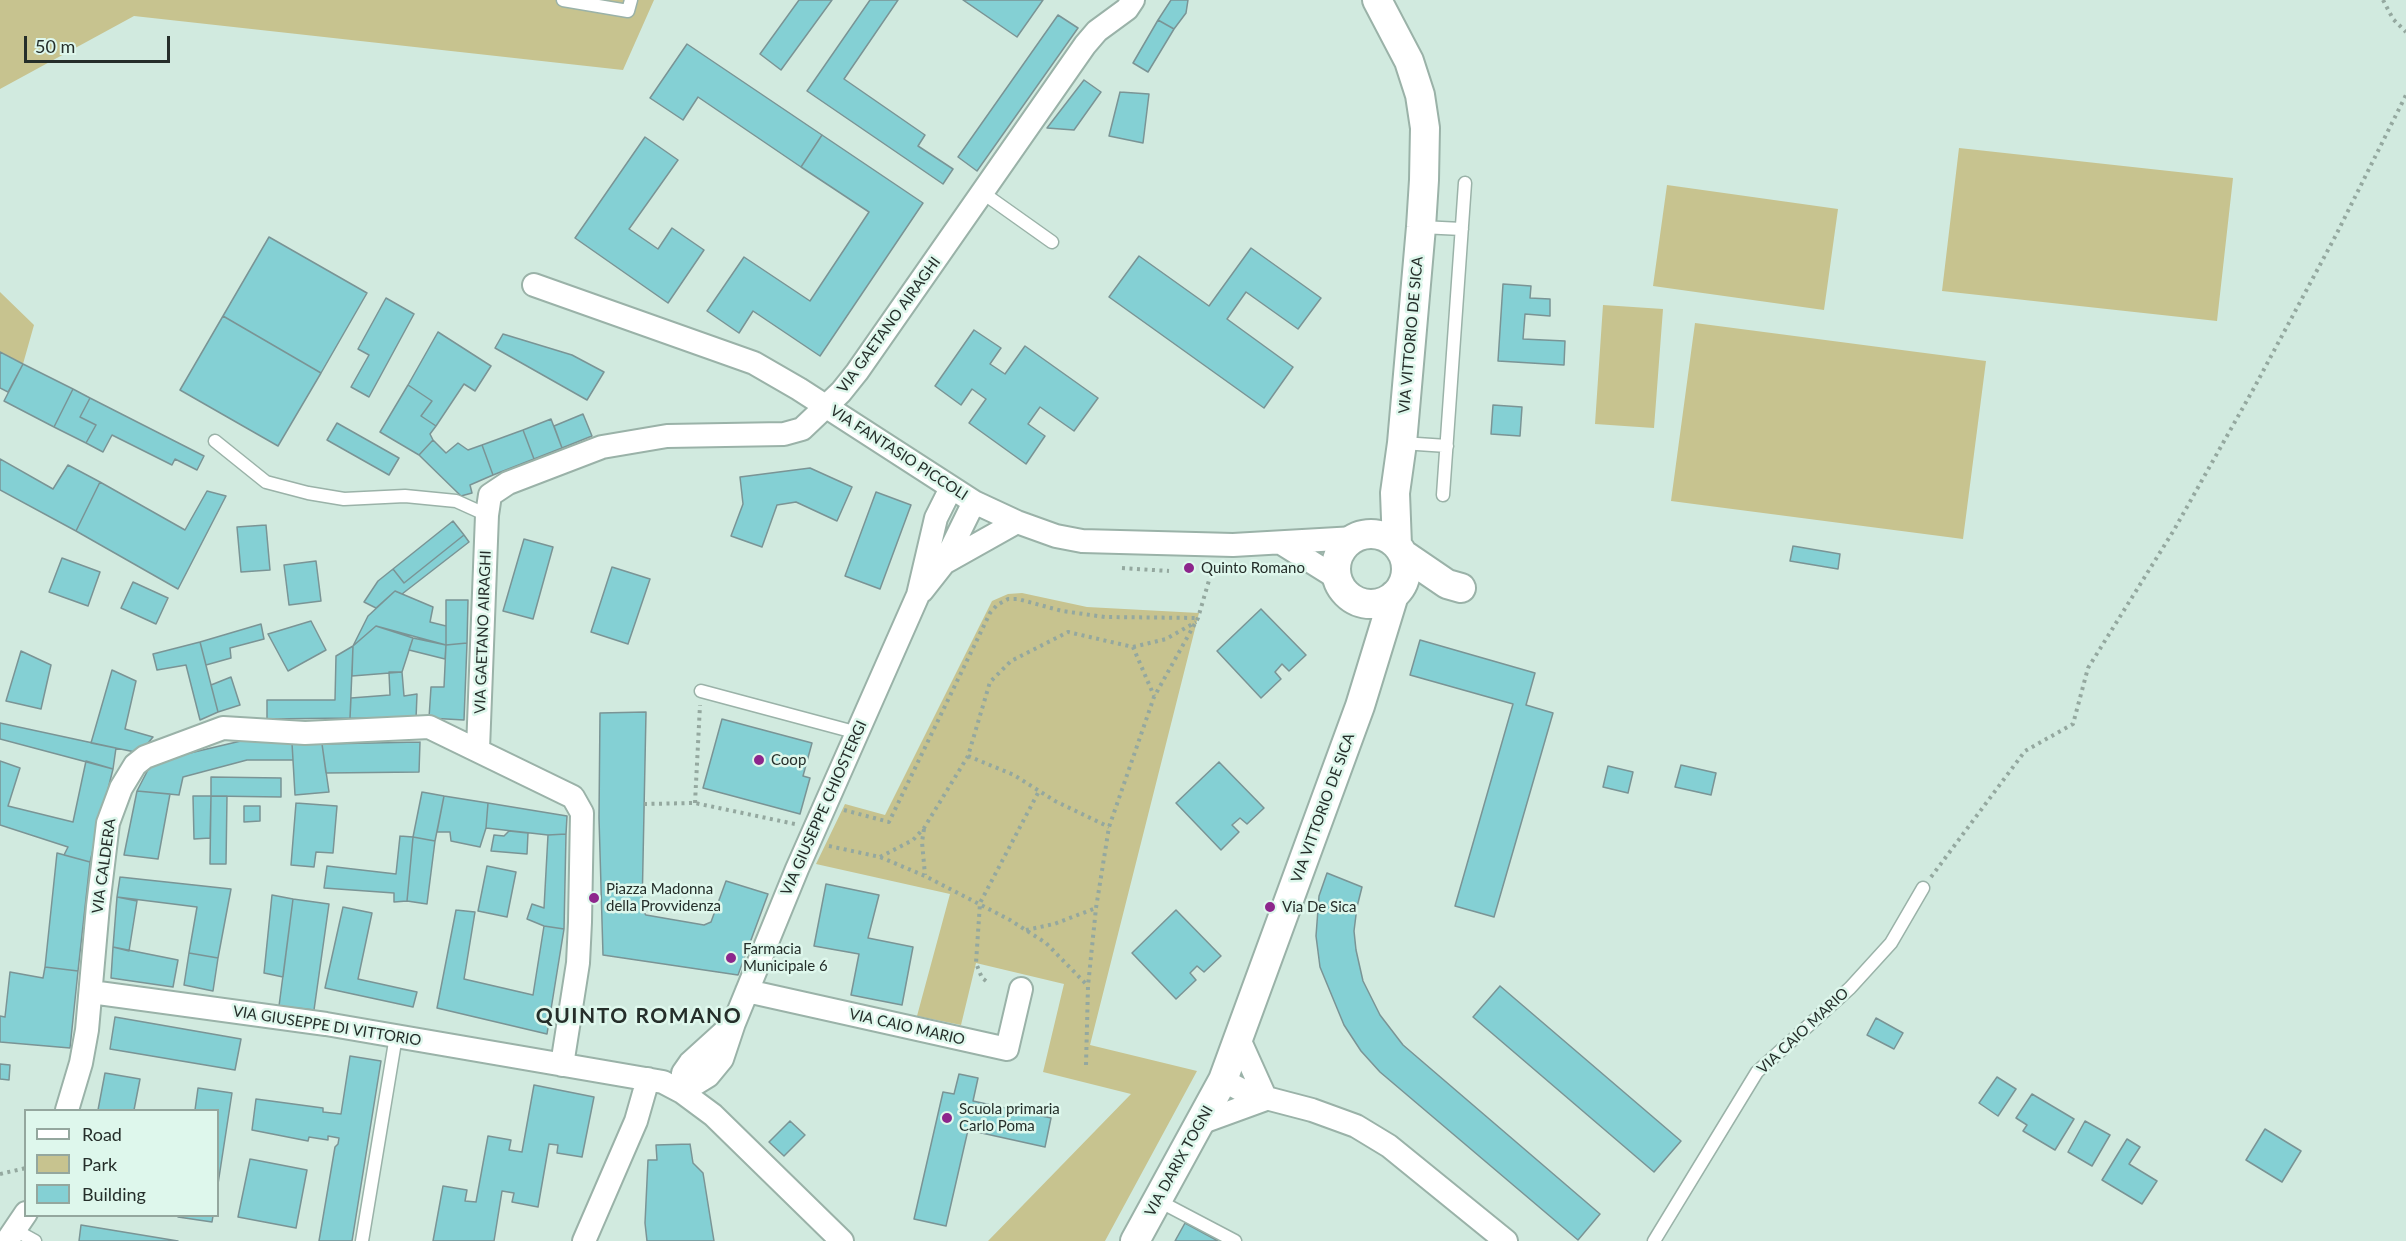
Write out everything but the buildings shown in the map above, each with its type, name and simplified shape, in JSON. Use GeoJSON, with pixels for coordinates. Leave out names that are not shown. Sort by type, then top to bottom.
{"type":"FeatureCollection","features":[{"type":"Feature","properties":{"kind":"street","name":"VIA GAETANO AIRAGHI"},"geometry":{"type":"LineString","coordinates":[[478,749],[487,515],[490,495],[505,484],[602,447],[667,436],[784,434],[802,429],[857,372],[1085,45],[1097,31],[1127,9],[1133,0]]}},
{"type":"Feature","properties":{"kind":"street","name":"VIA VITTORIO DE SICA"},"geometry":{"type":"LineString","coordinates":[[1223,1080],[1372,670],[1397,591],[1405,576],[1406,565],[1400,550],[1395,492],[1402,443],[1421,227],[1425,128],[1420,94],[1409,61],[1377,0]]}},
{"type":"Feature","properties":{"kind":"street","name":"VIA FANTASIO PICCOLI"},"geometry":{"type":"LineString","coordinates":[[534,285],[754,363],[826,406],[974,502],[1017,522],[1056,536],[1082,541],[1233,545],[1360,536]]}},
{"type":"Feature","properties":{"kind":"street","name":"VIA GIUSEPPE CHIOSTERGI"},"geometry":{"type":"LineString","coordinates":[[682,1092],[683,1073],[690,1063],[734,1023],[797,868],[918,595],[936,518],[951,488]]}},
{"type":"Feature","properties":{"kind":"street","name":"VIA VITTORIO DE SICA"},"geometry":{"type":"LineString","coordinates":[[1337,578],[1336,566],[1339,555],[1346,545],[1360,536],[1395,492]]}},
{"type":"Feature","properties":{"kind":"street","name":"VIA GIUSEPPE CHIOSTERGI"},"geometry":{"type":"LineString","coordinates":[[918,595],[944,563],[974,502]]}},
{"type":"Feature","properties":{"kind":"street","name":"VIA GIUSEPPE CHIOSTERGI"},"geometry":{"type":"LineString","coordinates":[[944,563],[1017,522]]}},
{"type":"Feature","properties":{"kind":"street"},"geometry":{"type":"LineString","coordinates":[[1281,543],[1337,578],[1350,597],[1361,602],[1384,601],[1397,591],[1454,586],[1400,550],[1388,538],[1360,536]]}},
{"type":"Feature","properties":{"kind":"street","name":"VIA VITTORIO DE SICA"},"geometry":{"type":"LineString","coordinates":[[1361,602],[1372,670]]}},
{"type":"Feature","properties":{"kind":"street","name":"VIA CALDERA"},"geometry":{"type":"LineString","coordinates":[[67,1109],[81,1064],[91,992],[108,823],[121,788],[135,765],[156,751],[223,728],[305,733],[411,726],[438,729],[573,797],[582,813],[578,963],[562,1065]]}},
{"type":"Feature","properties":{"kind":"street","name":"VIA CAIO MARIO"},"geometry":{"type":"LineString","coordinates":[[747,991],[1007,1049],[1021,989]]}},
{"type":"Feature","properties":{"kind":"street","name":"VIA GIUSEPPE DI VITTORIO"},"geometry":{"type":"LineString","coordinates":[[91,992],[326,1024],[562,1065]]}},
{"type":"Feature","properties":{"kind":"street"},"geometry":{"type":"LineString","coordinates":[[1239,1039],[1266,1099]]}},
{"type":"Feature","properties":{"kind":"street"},"geometry":{"type":"LineString","coordinates":[[562,1065],[663,1082],[682,1092],[713,1115],[842,1241]]}},
{"type":"Feature","properties":{"kind":"street"},"geometry":{"type":"LineString","coordinates":[[584,1241],[634,1124],[648,1079]]}},
{"type":"Feature","properties":{"kind":"street"},"geometry":{"type":"LineString","coordinates":[[1223,1080],[1247,1093],[1312,1110],[1356,1126],[1389,1146],[1506,1241]]}},
{"type":"Feature","properties":{"kind":"street","name":"VIA DARIX TOGNI"},"geometry":{"type":"LineString","coordinates":[[1135,1241],[1223,1080]]}},
{"type":"Feature","properties":{"kind":"street"},"geometry":{"type":"LineString","coordinates":[[1200,1123],[1266,1099]]}},
{"type":"Feature","properties":{"kind":"lane"},"geometry":{"type":"LineString","coordinates":[[562,0],[628,11],[631,0]]}},
{"type":"Feature","properties":{"kind":"lane"},"geometry":{"type":"LineString","coordinates":[[1443,495],[1465,183]]}},
{"type":"Feature","properties":{"kind":"lane"},"geometry":{"type":"LineString","coordinates":[[983,193],[1052,242]]}},
{"type":"Feature","properties":{"kind":"lane"},"geometry":{"type":"LineString","coordinates":[[1421,227],[1462,230]]}},
{"type":"Feature","properties":{"kind":"lane"},"geometry":{"type":"LineString","coordinates":[[214,441],[266,482],[344,499],[405,496],[456,501],[487,515]]}},
{"type":"Feature","properties":{"kind":"lane"},"geometry":{"type":"LineString","coordinates":[[1402,443],[1447,446]]}},
{"type":"Feature","properties":{"kind":"lane"},"geometry":{"type":"LineString","coordinates":[[701,691],[858,733]]}},
{"type":"Feature","properties":{"kind":"lane","name":"VIA CAIO MARIO"},"geometry":{"type":"LineString","coordinates":[[1654,1241],[1757,1072],[1850,988],[1891,943],[1923,888]]}},
{"type":"Feature","properties":{"kind":"lane"},"geometry":{"type":"LineString","coordinates":[[362,1241],[396,1036]]}},
{"type":"Feature","properties":{"kind":"lane"},"geometry":{"type":"LineString","coordinates":[[1158,1200],[1235,1241]]}},
{"type":"Feature","properties":{"kind":"path"},"geometry":{"type":"LineString","coordinates":[[2383,0],[2393,19],[2406,32]]}},
{"type":"Feature","properties":{"kind":"path"},"geometry":{"type":"LineString","coordinates":[[1923,888],[2025,750],[2073,724],[2088,668],[2174,530],[2254,388],[2336,235],[2406,95]]}},
{"type":"Feature","properties":{"kind":"path"},"geometry":{"type":"LineString","coordinates":[[1122,568],[1169,571]]}},
{"type":"Feature","properties":{"kind":"path"},"geometry":{"type":"LineString","coordinates":[[1086,1065],[1088,986],[1108,827],[1154,697],[1198,620],[1212,570]]}},
{"type":"Feature","properties":{"kind":"path"},"geometry":{"type":"LineString","coordinates":[[840,809],[889,822],[990,614],[997,605],[1008,599],[1018,599],[1062,611],[1105,617],[1198,620]]}},
{"type":"Feature","properties":{"kind":"path"},"geometry":{"type":"LineString","coordinates":[[880,857],[913,840],[924,828],[968,756],[990,682],[1011,661],[1068,632],[1133,646],[1166,639],[1198,620]]}},
{"type":"Feature","properties":{"kind":"path"},"geometry":{"type":"LineString","coordinates":[[1133,646],[1154,697]]}},
{"type":"Feature","properties":{"kind":"path"},"geometry":{"type":"LineString","coordinates":[[695,803],[701,691]]}},
{"type":"Feature","properties":{"kind":"path"},"geometry":{"type":"LineString","coordinates":[[968,756],[1014,775],[1083,816],[1108,827]]}},
{"type":"Feature","properties":{"kind":"path"},"geometry":{"type":"LineString","coordinates":[[986,981],[982,978],[976,963],[980,903],[1039,791]]}},
{"type":"Feature","properties":{"kind":"path"},"geometry":{"type":"LineString","coordinates":[[644,804],[695,803],[801,825]]}},
{"type":"Feature","properties":{"kind":"path"},"geometry":{"type":"LineString","coordinates":[[924,828],[922,842],[925,876]]}},
{"type":"Feature","properties":{"kind":"path"},"geometry":{"type":"LineString","coordinates":[[823,845],[880,857],[980,903],[1046,943],[1088,986]]}},
{"type":"Feature","properties":{"kind":"path"},"geometry":{"type":"LineString","coordinates":[[1026,930],[1054,924],[1096,908]]}},
{"type":"Feature","properties":{"kind":"path"},"geometry":{"type":"LineString","coordinates":[[0,1174],[24,1168]]}},
{"type":"Feature","properties":{"kind":"green space"},"geometry":{"type":"Polygon","coordinates":[[[0,0],[654,0],[623,70],[134,16],[0,89],[0,0]]]}},
{"type":"Feature","properties":{"kind":"green space"},"geometry":{"type":"Polygon","coordinates":[[[1959,148],[2233,178],[2217,321],[1942,291],[1959,148]]]}},
{"type":"Feature","properties":{"kind":"green space"},"geometry":{"type":"Polygon","coordinates":[[[1667,185],[1838,209],[1824,310],[1653,286],[1667,185]]]}},
{"type":"Feature","properties":{"kind":"green space"},"geometry":{"type":"Polygon","coordinates":[[[0,292],[34,325],[23,364],[0,352],[0,292]]]}},
{"type":"Feature","properties":{"kind":"green space"},"geometry":{"type":"Polygon","coordinates":[[[1603,305],[1663,309],[1654,428],[1595,424],[1603,305]]]}},
{"type":"Feature","properties":{"kind":"green space"},"geometry":{"type":"Polygon","coordinates":[[[1695,323],[1986,361],[1963,539],[1671,501],[1695,323]]]}},
{"type":"Feature","properties":{"kind":"green space"},"geometry":{"type":"Polygon","coordinates":[[[1022,593],[1087,607],[1199,613],[1090,1045],[1197,1071],[1105,1241],[988,1241],[1131,1094],[1043,1072],[1064,984],[976,963],[961,1025],[917,1016],[950,894],[816,864],[845,804],[885,815],[992,601],[1008,594],[1022,593]]]}},
{"type":"Feature","properties":{"kind":"place","name":"Quinto Romano"},"geometry":{"type":"Point","coordinates":[1189,568]}},
{"type":"Feature","properties":{"kind":"place","name":"Coop"},"geometry":{"type":"Point","coordinates":[759,760]}},
{"type":"Feature","properties":{"kind":"place","name":"Piazza Madonna della Provvidenza"},"geometry":{"type":"Point","coordinates":[594,898]}},
{"type":"Feature","properties":{"kind":"place","name":"Via De Sica"},"geometry":{"type":"Point","coordinates":[1270,907]}},
{"type":"Feature","properties":{"kind":"place","name":"Farmacia Municipale 6"},"geometry":{"type":"Point","coordinates":[731,958]}},
{"type":"Feature","properties":{"kind":"place","name":"Scuola primaria Carlo Poma"},"geometry":{"type":"Point","coordinates":[947,1118]}},
{"type":"Feature","properties":{"kind":"district","name":"QUINTO ROMANO"},"geometry":{"type":"Point","coordinates":[639,1016]}}]}
